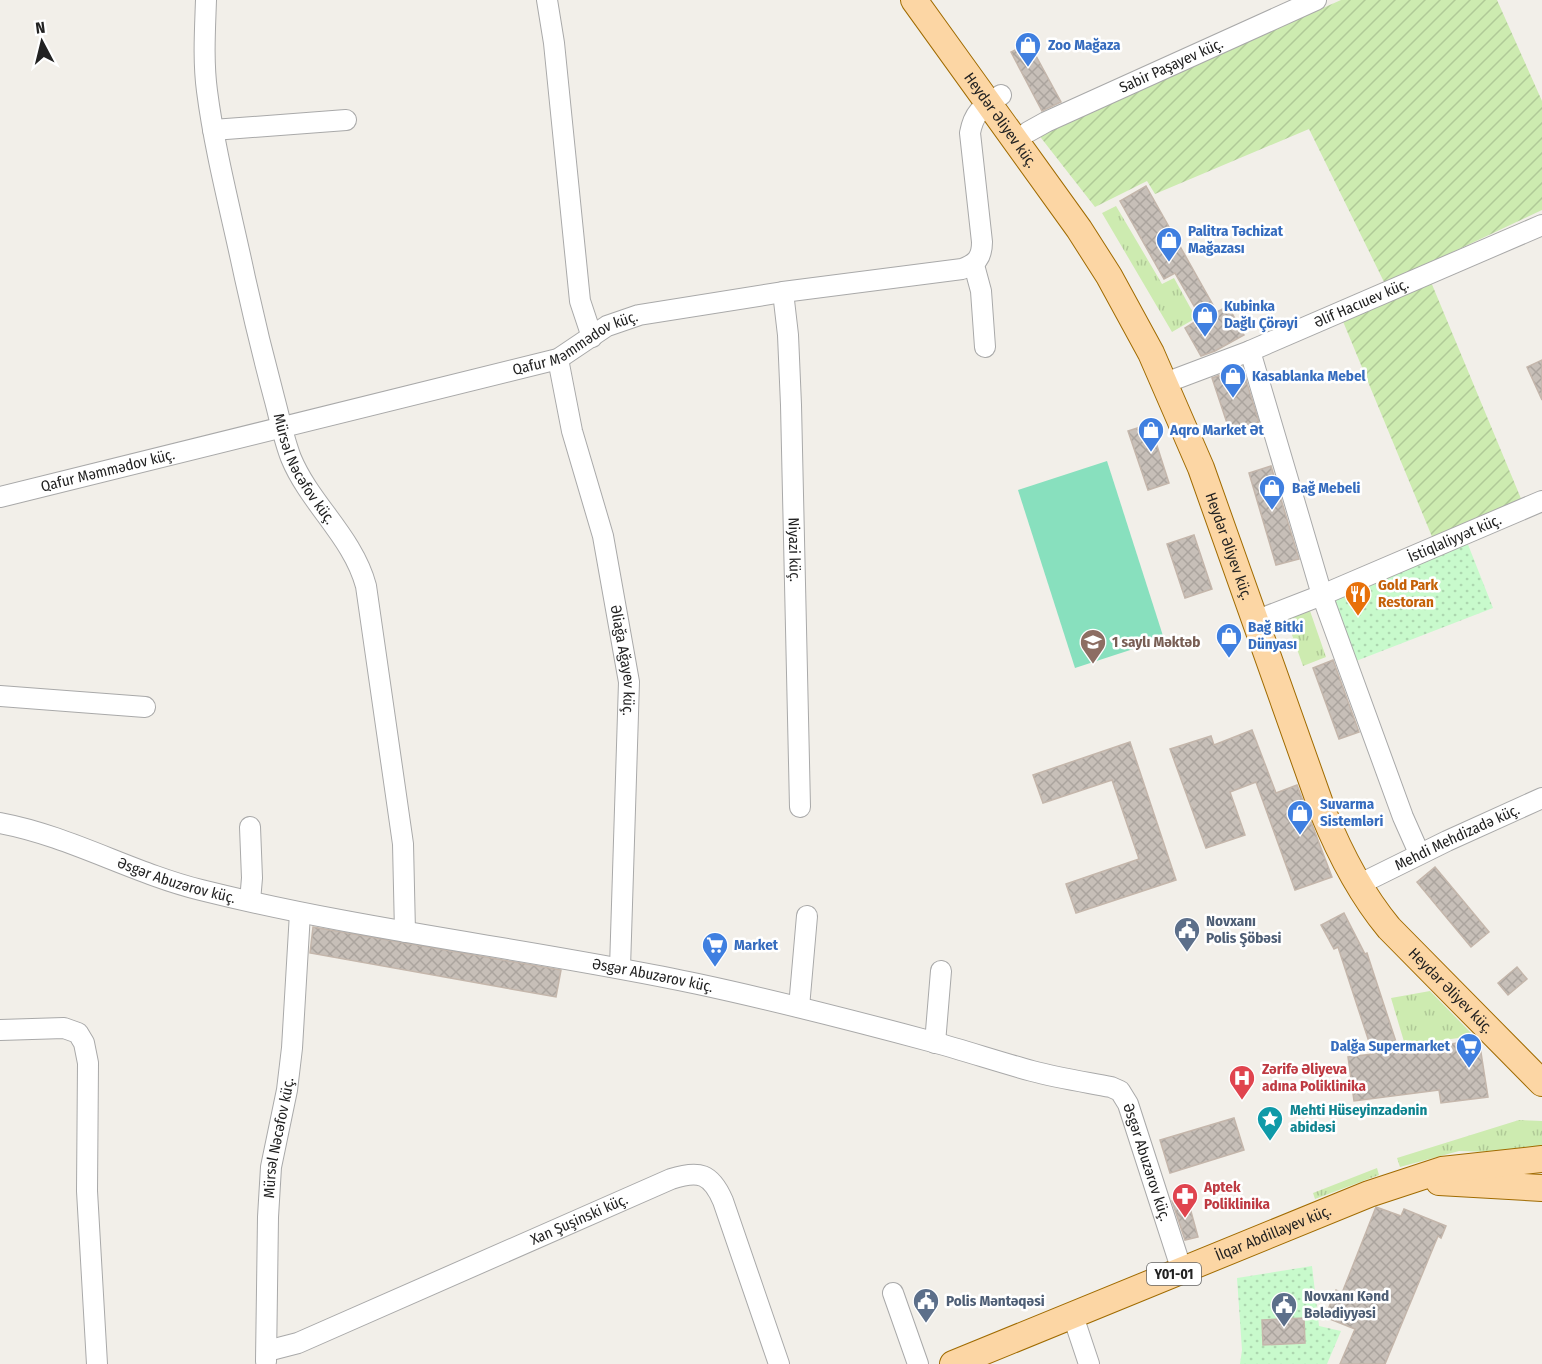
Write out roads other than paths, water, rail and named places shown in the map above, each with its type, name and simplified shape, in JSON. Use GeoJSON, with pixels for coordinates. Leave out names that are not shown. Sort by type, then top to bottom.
{"type":"FeatureCollection","features":[{"type":"Feature","properties":{"kind":"main road","name":"Heydər Əliyev küç."},"geometry":{"type":"LineString","coordinates":[[914,0],[995,99],[1028,132],[1120,269],[1164,346],[1172,380],[1201,468],[1261,619],[1323,812],[1344,862],[1452,973],[1542,1060]]}},
{"type":"Feature","properties":{"kind":"main road","name":"Heydər Əliyev küç."},"geometry":{"type":"LineString","coordinates":[[932,0],[1079,229],[1172,380]]}},
{"type":"Feature","properties":{"kind":"main road","name":"Heydər Əliyev küç."},"geometry":{"type":"LineString","coordinates":[[1364,881],[1389,928],[1542,1083]]}},
{"type":"Feature","properties":{"kind":"main road"},"geometry":{"type":"LineString","coordinates":[[1394,1185],[1420,1176],[1460,1167],[1542,1159]]}},
{"type":"Feature","properties":{"kind":"main road"},"geometry":{"type":"LineString","coordinates":[[1394,1185],[1455,1173],[1496,1172],[1539,1184]]}},
{"type":"Feature","properties":{"kind":"main road","name":"İlqar Abdillayev küç."},"geometry":{"type":"LineString","coordinates":[[953,1364],[1394,1185]]}},
{"type":"Feature","properties":{"kind":"street","name":"Mürsəl Nəcəfov küç."},"geometry":{"type":"LineString","coordinates":[[206,0],[206,89],[257,336],[290,456],[299,476],[351,549],[361,567],[366,586],[403,844],[405,932]]}},
{"type":"Feature","properties":{"kind":"street"},"geometry":{"type":"LineString","coordinates":[[547,0],[554,43],[580,301],[592,338]]}},
{"type":"Feature","properties":{"kind":"street","name":"Sabir Paşayev küç."},"geometry":{"type":"LineString","coordinates":[[1028,132],[1316,0]]}},
{"type":"Feature","properties":{"kind":"street"},"geometry":{"type":"LineString","coordinates":[[985,347],[981,291],[974,265],[982,251],[970,133],[977,112],[995,99]]}},
{"type":"Feature","properties":{"kind":"street"},"geometry":{"type":"LineString","coordinates":[[213,130],[346,120]]}},
{"type":"Feature","properties":{"kind":"street","name":"Əlif Hacıuev küç."},"geometry":{"type":"LineString","coordinates":[[1172,380],[1250,351],[1542,225]]}},
{"type":"Feature","properties":{"kind":"street","name":"Qafur Məmmədov küç."},"geometry":{"type":"LineString","coordinates":[[0,497],[558,359],[608,326],[639,315],[783,291],[962,269],[974,265]]}},
{"type":"Feature","properties":{"kind":"street","name":"Niyazi küç."},"geometry":{"type":"LineString","coordinates":[[783,291],[788,335],[791,405],[800,807]]}},
{"type":"Feature","properties":{"kind":"street"},"geometry":{"type":"LineString","coordinates":[[1250,351],[1322,595],[1403,817],[1419,853]]}},
{"type":"Feature","properties":{"kind":"street","name":"Əliağa Ağayev küç."},"geometry":{"type":"LineString","coordinates":[[558,359],[572,431],[603,536],[629,682],[620,968]]}},
{"type":"Feature","properties":{"kind":"street","name":"İstiqlaliyyət küç."},"geometry":{"type":"LineString","coordinates":[[1261,619],[1542,501]]}},
{"type":"Feature","properties":{"kind":"street"},"geometry":{"type":"LineString","coordinates":[[0,696],[145,707]]}},
{"type":"Feature","properties":{"kind":"street","name":"Mehdi Mehdizadə küç."},"geometry":{"type":"LineString","coordinates":[[1364,881],[1419,853],[1542,798]]}},
{"type":"Feature","properties":{"kind":"street","name":"Əsgər Abuzərov küç."},"geometry":{"type":"LineString","coordinates":[[0,823],[52,835],[167,880],[300,913],[620,968],[799,1007],[1034,1072],[1111,1087],[1120,1091],[1128,1104],[1182,1271]]}},
{"type":"Feature","properties":{"kind":"street"},"geometry":{"type":"LineString","coordinates":[[249,827],[252,878],[250,901]]}},
{"type":"Feature","properties":{"kind":"street","name":"Mürsəl Nəcəfov küç."},"geometry":{"type":"LineString","coordinates":[[266,1357],[271,1167],[287,1090],[292,1048],[300,913]]}},
{"type":"Feature","properties":{"kind":"street"},"geometry":{"type":"LineString","coordinates":[[799,1007],[807,916]]}},
{"type":"Feature","properties":{"kind":"street"},"geometry":{"type":"LineString","coordinates":[[935,1043],[941,971]]}},
{"type":"Feature","properties":{"kind":"street"},"geometry":{"type":"LineString","coordinates":[[0,1030],[64,1028],[78,1033],[84,1043],[88,1063],[87,1191],[97,1364]]}},
{"type":"Feature","properties":{"kind":"street","name":"Xan Şuşinski küç."},"geometry":{"type":"LineString","coordinates":[[266,1357],[671,1179],[687,1174],[700,1174],[709,1179],[723,1201],[779,1364]]}},
{"type":"Feature","properties":{"kind":"street"},"geometry":{"type":"LineString","coordinates":[[893,1293],[918,1364]]}},
{"type":"Feature","properties":{"kind":"street"},"geometry":{"type":"LineString","coordinates":[[1073,1316],[1089,1364]]}},
{"type":"Feature","properties":{"kind":"place","name":"Zoo Mağaza"},"geometry":{"type":"Point","coordinates":[1028,68]}},
{"type":"Feature","properties":{"kind":"place","name":"Palitra Təchizat Mağazası"},"geometry":{"type":"Point","coordinates":[1169,263]}},
{"type":"Feature","properties":{"kind":"place","name":"Kubinka Dağlı Çörəyi"},"geometry":{"type":"Point","coordinates":[1205,338]}},
{"type":"Feature","properties":{"kind":"place","name":"Kasablanka Mebel"},"geometry":{"type":"Point","coordinates":[1233,399]}},
{"type":"Feature","properties":{"kind":"place","name":"Aqro Market Ət"},"geometry":{"type":"Point","coordinates":[1151,453]}},
{"type":"Feature","properties":{"kind":"place","name":"Bağ Mebeli"},"geometry":{"type":"Point","coordinates":[1272,511]}},
{"type":"Feature","properties":{"kind":"place","name":"Gold Park Restoran"},"geometry":{"type":"Point","coordinates":[1358,617]}},
{"type":"Feature","properties":{"kind":"place","name":"Bağ Bitki Dünyası"},"geometry":{"type":"Point","coordinates":[1229,659]}},
{"type":"Feature","properties":{"kind":"place","name":"1 saylı Məktəb"},"geometry":{"type":"Point","coordinates":[1093,665]}},
{"type":"Feature","properties":{"kind":"place","name":"Suvarma Sistemləri"},"geometry":{"type":"Point","coordinates":[1300,836]}},
{"type":"Feature","properties":{"kind":"place","name":"Novxanı Polis Şöbəsi"},"geometry":{"type":"Point","coordinates":[1187,953]}},
{"type":"Feature","properties":{"kind":"place","name":"Market"},"geometry":{"type":"Point","coordinates":[715,968]}},
{"type":"Feature","properties":{"kind":"place","name":"Dalğa Supermarket"},"geometry":{"type":"Point","coordinates":[1469,1069]}},
{"type":"Feature","properties":{"kind":"place","name":"Zərifə Əliyeva adına Poliklinika"},"geometry":{"type":"Point","coordinates":[1242,1101]}},
{"type":"Feature","properties":{"kind":"place","name":"Mehti Hüseyinzadənin abidəsi"},"geometry":{"type":"Point","coordinates":[1270,1142]}},
{"type":"Feature","properties":{"kind":"place","name":"Aptek Poliklinika"},"geometry":{"type":"Point","coordinates":[1185,1219]}},
{"type":"Feature","properties":{"kind":"place","name":"Polis Məntəqəsi"},"geometry":{"type":"Point","coordinates":[926,1324]}},
{"type":"Feature","properties":{"kind":"place","name":"Novxanı Kənd Bələdiyyəsi"},"geometry":{"type":"Point","coordinates":[1284,1328]}}]}
